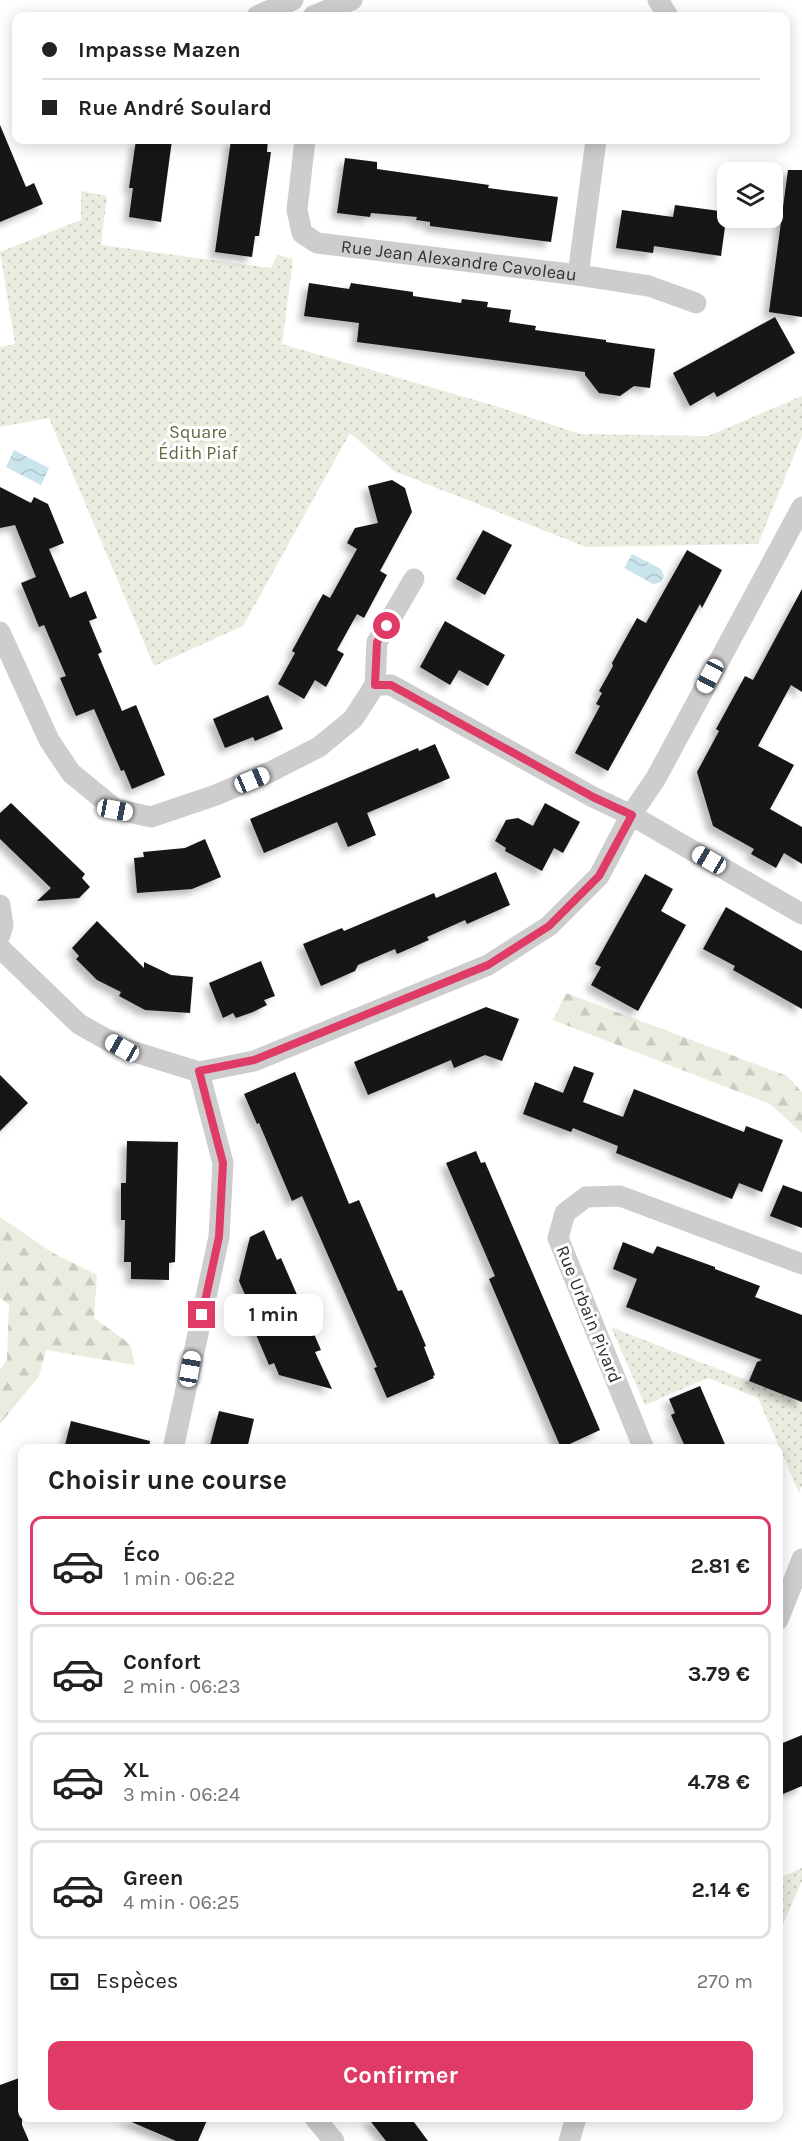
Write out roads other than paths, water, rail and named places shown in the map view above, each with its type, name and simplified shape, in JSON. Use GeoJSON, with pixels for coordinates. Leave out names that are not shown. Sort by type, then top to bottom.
{"type":"FeatureCollection","features":[{"type":"Feature","properties":{"kind":"street"},"geometry":{"type":"LineString","coordinates":[[266,12],[294,0],[304,12]]}},
{"type":"Feature","properties":{"kind":"street"},"geometry":{"type":"LineString","coordinates":[[323,12],[352,0]]}},
{"type":"Feature","properties":{"kind":"street","name":"Rue Jean Alexandre Cavoleau"},"geometry":{"type":"LineString","coordinates":[[305,144],[297,210],[302,232],[317,243],[578,275],[595,144]]}},
{"type":"Feature","properties":{"kind":"street"},"geometry":{"type":"LineString","coordinates":[[578,275],[649,286],[696,303]]}},
{"type":"Feature","properties":{"kind":"street"},"geometry":{"type":"LineString","coordinates":[[0,948],[79,1024],[122,1048],[199,1071],[254,1060],[488,965],[549,926],[599,876],[632,815],[656,778],[802,507]]}},
{"type":"Feature","properties":{"kind":"street"},"geometry":{"type":"LineString","coordinates":[[0,632],[49,740],[71,773],[115,810],[151,817],[216,795],[270,772],[319,747],[353,719],[375,685],[377,642],[414,579]]}},
{"type":"Feature","properties":{"kind":"street"},"geometry":{"type":"LineString","coordinates":[[375,685],[391,685],[593,797],[632,815],[802,914]]}},
{"type":"Feature","properties":{"kind":"street"},"geometry":{"type":"LineString","coordinates":[[0,905],[3,925],[0,935]]}},
{"type":"Feature","properties":{"kind":"street"},"geometry":{"type":"LineString","coordinates":[[174,1444],[219,1237],[223,1163],[199,1071]]}},
{"type":"Feature","properties":{"kind":"street","name":"Rue Urbain Pivard"},"geometry":{"type":"LineString","coordinates":[[642,1444],[558,1238],[565,1213],[586,1197],[620,1196],[802,1264]]}},
{"type":"Feature","properties":{"kind":"street"},"geometry":{"type":"LineString","coordinates":[[783,1601],[802,1559]]}},
{"type":"Feature","properties":{"kind":"street"},"geometry":{"type":"LineString","coordinates":[[318,2122],[334,2141]]}},
{"type":"Feature","properties":{"kind":"street"},"geometry":{"type":"LineString","coordinates":[[569,2141],[575,2122]]}},
{"type":"Feature","properties":{"kind":"water"},"geometry":{"type":"Polygon","coordinates":[[[14,450],[49,468],[41,485],[6,467],[14,450]]]}},
{"type":"Feature","properties":{"kind":"water"},"geometry":{"type":"Polygon","coordinates":[[[632,554],[661,569],[664,576],[661,582],[653,584],[624,568],[632,554]]]}},
{"type":"Feature","properties":{"kind":"park label","name":"Square Édith Piaf"},"geometry":{"type":"Point","coordinates":[198,442]}}]}
